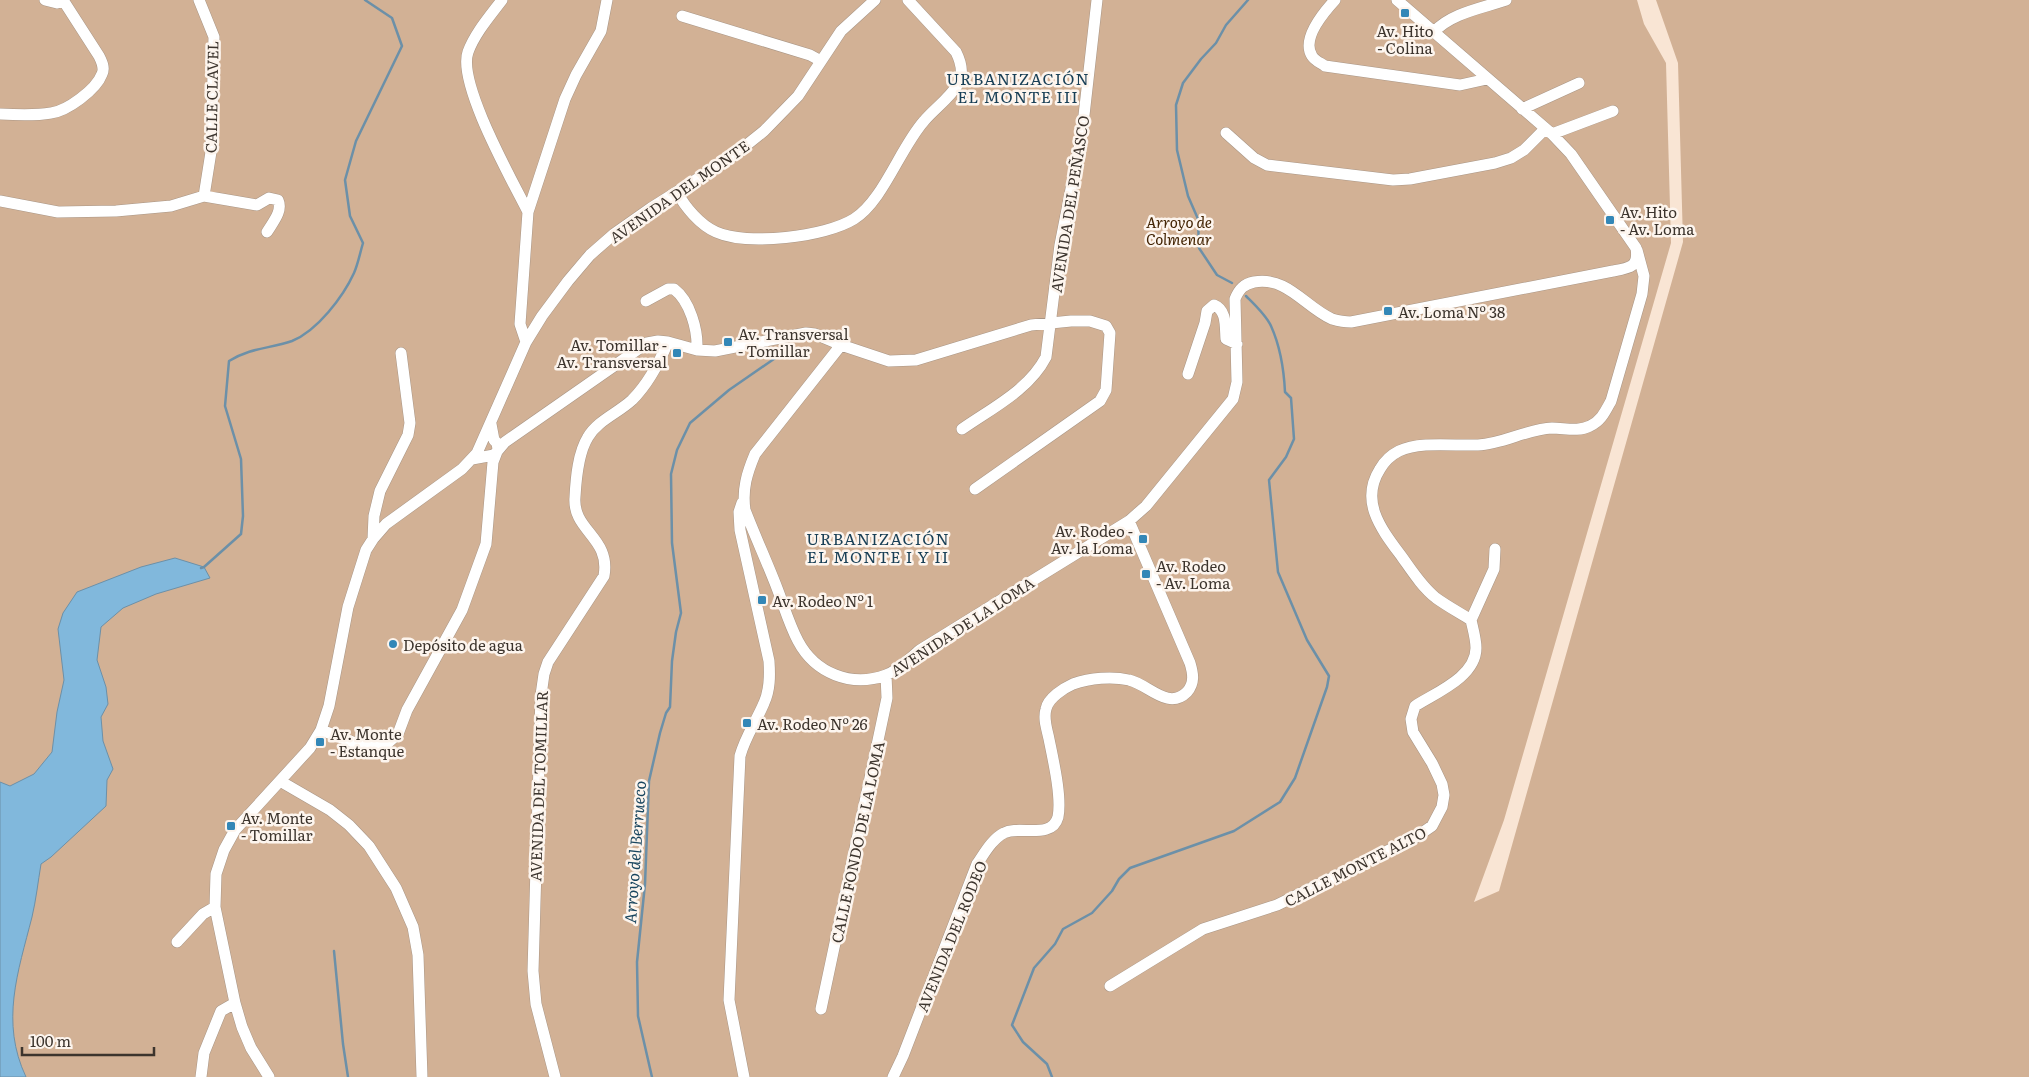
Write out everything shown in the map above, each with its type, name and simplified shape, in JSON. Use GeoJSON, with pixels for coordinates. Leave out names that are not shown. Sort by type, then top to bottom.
{"type":"FeatureCollection","features":[{"type":"Feature","properties":{"kind":"street"},"geometry":{"type":"LineString","coordinates":[[0,114],[52,113],[85,95],[102,74],[103,64],[99,56],[64,1],[56,3],[45,0]]}},
{"type":"Feature","properties":{"kind":"street","name":"CALLE CLAVEL"},"geometry":{"type":"LineString","coordinates":[[199,0],[214,37],[211,152],[204,196]]}},
{"type":"Feature","properties":{"kind":"street"},"geometry":{"type":"LineString","coordinates":[[502,0],[473,40],[467,54],[466,73],[474,102],[528,212]]}},
{"type":"Feature","properties":{"kind":"street"},"geometry":{"type":"LineString","coordinates":[[526,342],[520,324],[528,212],[564,99],[601,31],[607,0]]}},
{"type":"Feature","properties":{"kind":"street","name":"AVENIDA DEL MONTE"},"geometry":{"type":"LineString","coordinates":[[472,460],[482,445],[526,342],[542,316],[568,281],[590,256],[614,234],[729,159],[764,131],[798,96],[841,31],[875,0]]}},
{"type":"Feature","properties":{"kind":"street"},"geometry":{"type":"LineString","coordinates":[[677,192],[683,203],[704,225],[716,232],[748,238],[771,239],[835,227],[854,219],[869,207],[899,156],[923,122],[958,84],[961,74],[961,61],[956,52],[908,0]]}},
{"type":"Feature","properties":{"kind":"street","name":"AVENIDA DEL PEÑASCO"},"geometry":{"type":"LineString","coordinates":[[962,428],[1010,397],[1035,375],[1046,357],[1060,244],[1082,133],[1097,0]]}},
{"type":"Feature","properties":{"kind":"street"},"geometry":{"type":"LineString","coordinates":[[1335,0],[1315,27],[1310,40],[1309,50],[1313,58],[1325,66],[1460,85],[1487,79]]}},
{"type":"Feature","properties":{"kind":"street"},"geometry":{"type":"LineString","coordinates":[[1397,0],[1548,131],[1571,154],[1636,248],[1644,272],[1642,294],[1611,401],[1598,422],[1576,430],[1551,428],[1481,445],[1413,446],[1398,451],[1384,462],[1376,475],[1371,491],[1372,508],[1378,524],[1422,584],[1435,597],[1471,620],[1494,569],[1495,549]]}},
{"type":"Feature","properties":{"kind":"street"},"geometry":{"type":"LineString","coordinates":[[1434,32],[1440,25],[1455,18],[1506,0]]}},
{"type":"Feature","properties":{"kind":"street"},"geometry":{"type":"LineString","coordinates":[[682,16],[810,55],[820,61]]}},
{"type":"Feature","properties":{"kind":"street"},"geometry":{"type":"LineString","coordinates":[[1522,109],[1579,83]]}},
{"type":"Feature","properties":{"kind":"street"},"geometry":{"type":"LineString","coordinates":[[1226,133],[1254,158],[1267,165],[1393,180],[1429,176],[1511,158],[1548,131],[1613,111]]}},
{"type":"Feature","properties":{"kind":"street"},"geometry":{"type":"LineString","coordinates":[[0,201],[58,212],[116,211],[171,206],[204,196],[256,205],[269,198],[278,200],[280,204],[279,211],[267,232]]}},
{"type":"Feature","properties":{"kind":"street"},"geometry":{"type":"LineString","coordinates":[[1636,248],[1637,256],[1631,266],[1644,272]]}},
{"type":"Feature","properties":{"kind":"street","name":"AVENIDA DE LA LOMA"},"geometry":{"type":"LineString","coordinates":[[841,345],[755,454],[747,473],[743,498],[745,510],[787,618],[799,643],[810,658],[823,670],[840,678],[863,679],[886,675],[902,666],[920,650],[1129,521],[1146,506],[1233,399],[1237,382],[1235,299],[1239,290],[1250,283],[1260,281],[1279,284],[1331,318],[1351,322],[1631,266]]}},
{"type":"Feature","properties":{"kind":"street"},"geometry":{"type":"LineString","coordinates":[[646,301],[668,289],[674,289],[680,293],[690,313],[698,340],[696,350]]}},
{"type":"Feature","properties":{"kind":"street"},"geometry":{"type":"LineString","coordinates":[[1188,374],[1205,324],[1207,311],[1210,307],[1214,305],[1219,307],[1223,313],[1226,339],[1237,344]]}},
{"type":"Feature","properties":{"kind":"street"},"geometry":{"type":"LineString","coordinates":[[668,342],[696,350],[714,351],[806,333],[815,334],[889,361],[916,360],[1031,325],[1090,321],[1102,323],[1109,328],[1106,390],[1100,401],[975,489]]}},
{"type":"Feature","properties":{"kind":"street","name":"AVENIDA DEL MONTE"},"geometry":{"type":"LineString","coordinates":[[270,1077],[251,1048],[235,1003],[215,907],[216,874],[224,850],[235,830],[310,748],[321,730],[329,706],[348,607],[359,569],[373,539],[386,524],[472,460],[495,450],[647,343],[668,342]]}},
{"type":"Feature","properties":{"kind":"street","name":"AVENIDA DEL TOMILLAR"},"geometry":{"type":"LineString","coordinates":[[555,1077],[536,1004],[533,971],[540,695],[544,674],[551,657],[604,576],[606,563],[602,550],[575,510],[575,498],[583,448],[588,436],[598,425],[631,400],[642,389],[668,342]]}},
{"type":"Feature","properties":{"kind":"street"},"geometry":{"type":"LineString","coordinates":[[373,539],[374,516],[380,491],[408,435],[410,423],[401,353]]}},
{"type":"Feature","properties":{"kind":"street"},"geometry":{"type":"LineString","coordinates":[[321,730],[363,746],[383,747],[398,734],[407,710],[462,610],[486,544],[495,450],[491,424]]}},
{"type":"Feature","properties":{"kind":"street"},"geometry":{"type":"LineString","coordinates":[[482,445],[482,452],[495,450]]}},
{"type":"Feature","properties":{"kind":"street"},"geometry":{"type":"LineString","coordinates":[[743,498],[739,512],[740,530],[769,661],[770,682],[764,703],[748,734],[740,756],[729,1000],[744,1077]]}},
{"type":"Feature","properties":{"kind":"street"},"geometry":{"type":"LineString","coordinates":[[374,516],[386,524]]}},
{"type":"Feature","properties":{"kind":"street","name":"AVENIDA DEL RODEO"},"geometry":{"type":"LineString","coordinates":[[893,1077],[903,1056],[977,864],[994,840],[1004,832],[1046,830],[1054,826],[1058,817],[1057,780],[1045,718],[1046,707],[1052,698],[1072,684],[1113,677],[1131,680],[1163,697],[1174,699],[1185,694],[1191,687],[1193,679],[1190,663],[1129,521]]}},
{"type":"Feature","properties":{"kind":"street"},"geometry":{"type":"LineString","coordinates":[[742,542],[743,534],[752,527]]}},
{"type":"Feature","properties":{"kind":"street","name":"CALLE MONTE ALTO"},"geometry":{"type":"LineString","coordinates":[[1110,986],[1203,929],[1276,905],[1416,837],[1432,826],[1442,807],[1444,795],[1442,784],[1432,762],[1413,732],[1411,719],[1415,706],[1462,676],[1472,663],[1476,649],[1471,620]]}},
{"type":"Feature","properties":{"kind":"street","name":"CALLE FONDO DE LA LOMA"},"geometry":{"type":"LineString","coordinates":[[821,1009],[887,698],[886,675]]}},
{"type":"Feature","properties":{"kind":"street"},"geometry":{"type":"LineString","coordinates":[[280,781],[330,810],[349,825],[369,846],[396,888],[413,927],[418,955],[422,1077]]}},
{"type":"Feature","properties":{"kind":"street"},"geometry":{"type":"LineString","coordinates":[[177,942],[203,914],[215,907]]}},
{"type":"Feature","properties":{"kind":"street"},"geometry":{"type":"LineString","coordinates":[[201,1077],[204,1053],[221,1011],[235,1003]]}},
{"type":"Feature","properties":{"kind":"green space","name":"Arroyo de Colmenar"},"geometry":{"type":"Polygon","coordinates":[[[0,0],[1637,0],[1644,24],[1666,63],[1671,243],[1504,820],[1474,902],[1499,891],[1683,242],[1678,63],[1656,0],[2029,0],[2029,1077],[0,1077],[0,0]]]}},
{"type":"Feature","properties":{"kind":"water"},"geometry":{"type":"Polygon","coordinates":[[[175,558],[204,567],[210,578],[156,594],[123,608],[101,627],[97,660],[106,687],[108,704],[101,717],[103,741],[113,769],[107,780],[106,806],[41,864],[33,911],[14,997],[14,1037],[18,1057],[26,1077],[0,1077],[0,782],[10,786],[34,774],[52,752],[57,712],[64,680],[58,629],[63,613],[77,592],[141,567],[175,558]]]}},
{"type":"Feature","properties":{"kind":"waterway"},"geometry":{"type":"LineString","coordinates":[[201,568],[241,534],[243,516],[241,459],[225,406],[229,361],[237,356],[292,341],[311,330],[343,292],[358,262],[363,243],[350,216],[345,180],[356,141],[402,46],[392,18],[365,0]]}},
{"type":"Feature","properties":{"kind":"waterway"},"geometry":{"type":"LineString","coordinates":[[1232,283],[1217,275],[1199,248],[1198,219],[1188,196],[1177,150],[1176,105],[1183,83],[1216,43],[1226,25],[1248,0]]}},
{"type":"Feature","properties":{"kind":"waterway"},"geometry":{"type":"LineString","coordinates":[[1052,1077],[1047,1064],[1023,1042],[1012,1025],[1034,968],[1055,944],[1063,929],[1092,913],[1130,868],[1234,831],[1280,802],[1295,778],[1327,687],[1329,676],[1307,640],[1278,572],[1269,480],[1286,457],[1294,439],[1291,398],[1285,392],[1281,359],[1271,326],[1263,314],[1246,296]]}},
{"type":"Feature","properties":{"kind":"waterway","name":"Arroyo del Berrueco"},"geometry":{"type":"LineString","coordinates":[[652,1077],[638,1016],[637,962],[645,884],[649,781],[660,733],[666,713],[670,707],[672,661],[681,613],[672,543],[671,474],[677,450],[690,423],[729,390],[784,352]]}},
{"type":"Feature","properties":{"kind":"waterway"},"geometry":{"type":"LineString","coordinates":[[334,951],[348,1077]]}},
{"type":"Feature","properties":{"kind":"place","name":"Av. Hito - Colina"},"geometry":{"type":"Point","coordinates":[1405,13]}},
{"type":"Feature","properties":{"kind":"place","name":"Av. Hito - Av. Loma"},"geometry":{"type":"Point","coordinates":[1610,220]}},
{"type":"Feature","properties":{"kind":"place","name":"Av. Loma Nº 38"},"geometry":{"type":"Point","coordinates":[1388,311]}},
{"type":"Feature","properties":{"kind":"place","name":"Av. Transversal - Tomillar"},"geometry":{"type":"Point","coordinates":[728,342]}},
{"type":"Feature","properties":{"kind":"place","name":"Av. Tomillar - Av. Transversal"},"geometry":{"type":"Point","coordinates":[677,353]}},
{"type":"Feature","properties":{"kind":"place","name":"Av. Rodeo - Av. la Loma"},"geometry":{"type":"Point","coordinates":[1143,539]}},
{"type":"Feature","properties":{"kind":"place","name":"Av. Rodeo - Av. Loma"},"geometry":{"type":"Point","coordinates":[1146,574]}},
{"type":"Feature","properties":{"kind":"place","name":"Av. Rodeo Nº 1"},"geometry":{"type":"Point","coordinates":[762,600]}},
{"type":"Feature","properties":{"kind":"place","name":"Depósito de agua"},"geometry":{"type":"Point","coordinates":[393,644]}},
{"type":"Feature","properties":{"kind":"place","name":"Av. Rodeo Nº 26"},"geometry":{"type":"Point","coordinates":[747,723]}},
{"type":"Feature","properties":{"kind":"place","name":"Av. Monte - Estanque"},"geometry":{"type":"Point","coordinates":[320,742]}},
{"type":"Feature","properties":{"kind":"place","name":"Av. Monte - Tomillar"},"geometry":{"type":"Point","coordinates":[231,826]}},
{"type":"Feature","properties":{"kind":"district","name":"URBANIZACIÓN EL MONTE III"},"geometry":{"type":"Point","coordinates":[1018,87]}},
{"type":"Feature","properties":{"kind":"district","name":"URBANIZACIÓN EL MONTE I Y II"},"geometry":{"type":"Point","coordinates":[878,547]}}]}
